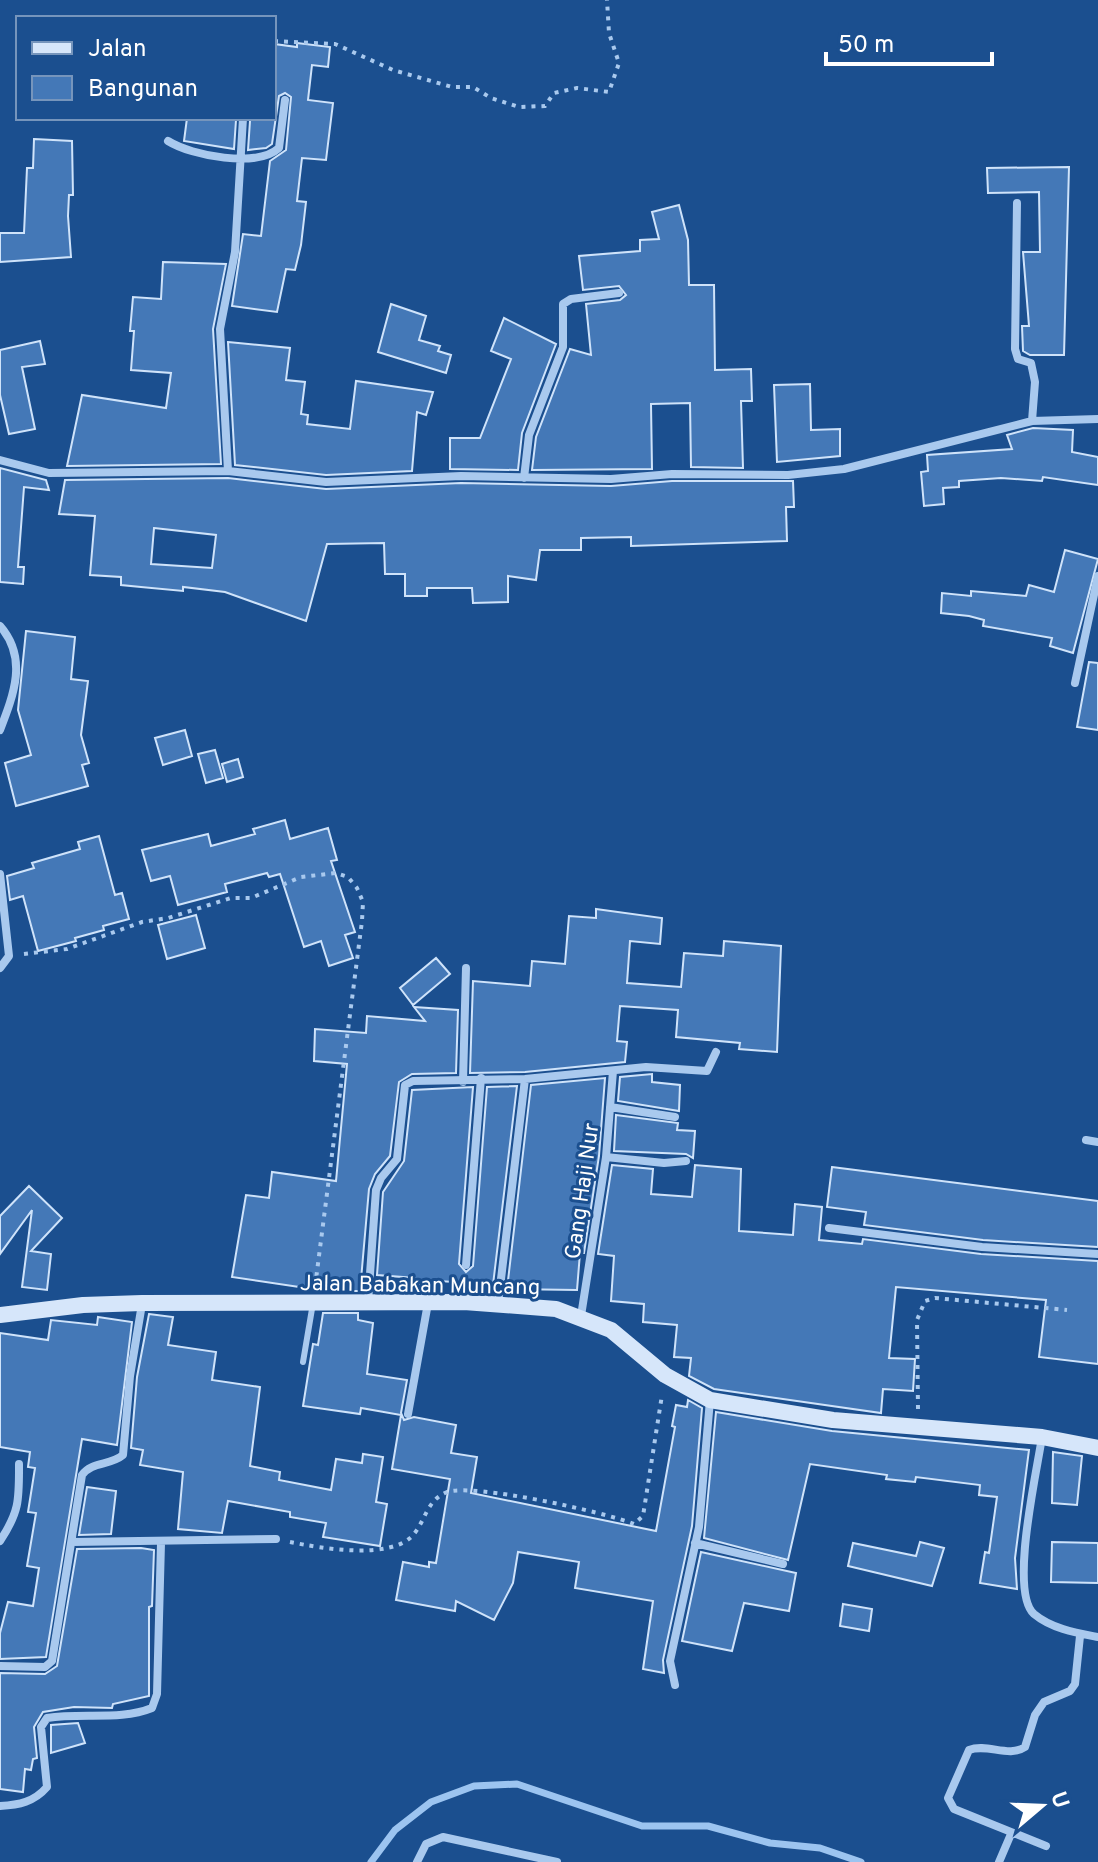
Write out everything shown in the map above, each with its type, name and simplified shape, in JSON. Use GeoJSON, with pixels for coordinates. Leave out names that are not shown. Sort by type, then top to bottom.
{"type":"FeatureCollection","features":[{"type":"Feature","properties":{"kind":"street"},"geometry":{"type":"LineString","coordinates":[[168,141],[190,151],[241,159],[265,155],[279,148],[285,100]]}},
{"type":"Feature","properties":{"kind":"street"},"geometry":{"type":"LineString","coordinates":[[228,471],[220,329],[235,252],[243,120]]}},
{"type":"Feature","properties":{"kind":"street"},"geometry":{"type":"LineString","coordinates":[[1017,203],[1015,349],[1018,359],[1031,363],[1034,372],[1032,421]]}},
{"type":"Feature","properties":{"kind":"street"},"geometry":{"type":"LineString","coordinates":[[524,478],[529,435],[563,347],[563,304],[571,299],[619,293]]}},
{"type":"Feature","properties":{"kind":"street"},"geometry":{"type":"LineString","coordinates":[[0,460],[49,473],[228,471],[326,482],[450,477],[611,479],[672,474],[816,472],[844,469],[1032,421],[1098,419]]}},
{"type":"Feature","properties":{"kind":"street"},"geometry":{"type":"LineString","coordinates":[[1075,683],[1098,576]]}},
{"type":"Feature","properties":{"kind":"street"},"geometry":{"type":"LineString","coordinates":[[0,626],[17,654],[18,668],[0,730]]}},
{"type":"Feature","properties":{"kind":"street"},"geometry":{"type":"LineString","coordinates":[[0,874],[9,956],[0,968]]}},
{"type":"Feature","properties":{"kind":"street"},"geometry":{"type":"LineString","coordinates":[[463,1082],[466,968]]}},
{"type":"Feature","properties":{"kind":"street"},"geometry":{"type":"LineString","coordinates":[[368,1302],[376,1190],[381,1178],[397,1159],[404,1087],[413,1081],[525,1079],[646,1067],[707,1071],[716,1052]]}},
{"type":"Feature","properties":{"kind":"street","name":"Gang Haji Nur"},"geometry":{"type":"LineString","coordinates":[[581,1316],[606,1157],[613,1071]]}},
{"type":"Feature","properties":{"kind":"street"},"geometry":{"type":"LineString","coordinates":[[466,1265],[481,1078]]}},
{"type":"Feature","properties":{"kind":"street"},"geometry":{"type":"LineString","coordinates":[[498,1305],[525,1079]]}},
{"type":"Feature","properties":{"kind":"street"},"geometry":{"type":"LineString","coordinates":[[610,1107],[675,1117]]}},
{"type":"Feature","properties":{"kind":"street"},"geometry":{"type":"LineString","coordinates":[[1086,1140],[1098,1142]]}},
{"type":"Feature","properties":{"kind":"street"},"geometry":{"type":"LineString","coordinates":[[606,1157],[664,1163],[686,1161]]}},
{"type":"Feature","properties":{"kind":"street"},"geometry":{"type":"LineString","coordinates":[[829,1228],[982,1247],[1098,1254]]}},
{"type":"Feature","properties":{"kind":"street"},"geometry":{"type":"LineString","coordinates":[[408,1414],[428,1302]]}},
{"type":"Feature","properties":{"kind":"street","name":"Jalan Babakan Muncang"},"geometry":{"type":"LineString","coordinates":[[0,1315],[83,1305],[142,1303],[428,1302],[556,1309],[611,1330],[665,1375],[710,1400],[833,1420],[1042,1437],[1098,1448]]}},
{"type":"Feature","properties":{"kind":"street"},"geometry":{"type":"LineString","coordinates":[[0,1666],[45,1667],[52,1661],[84,1471],[115,1462],[123,1455],[130,1376],[142,1303]]}},
{"type":"Feature","properties":{"kind":"street"},"geometry":{"type":"LineString","coordinates":[[675,1685],[670,1661],[695,1543],[710,1400]]}},
{"type":"Feature","properties":{"kind":"street"},"geometry":{"type":"LineString","coordinates":[[1042,1437],[1025,1556],[1024,1592],[1032,1613],[1080,1636],[1098,1637]]}},
{"type":"Feature","properties":{"kind":"street"},"geometry":{"type":"LineString","coordinates":[[0,1541],[16,1517],[19,1464]]}},
{"type":"Feature","properties":{"kind":"street"},"geometry":{"type":"LineString","coordinates":[[72,1542],[276,1539]]}},
{"type":"Feature","properties":{"kind":"street"},"geometry":{"type":"LineString","coordinates":[[0,1806],[23,1804],[38,1797],[47,1787],[41,1727],[47,1718],[74,1713],[133,1715],[152,1708],[157,1694],[161,1543]]}},
{"type":"Feature","properties":{"kind":"street"},"geometry":{"type":"LineString","coordinates":[[695,1543],[783,1564]]}},
{"type":"Feature","properties":{"kind":"street"},"geometry":{"type":"LineString","coordinates":[[1046,1846],[954,1809],[948,1798],[969,1750],[977,1747],[1015,1752],[1025,1747],[1035,1715],[1044,1702],[1070,1691],[1075,1684],[1080,1636]]}},
{"type":"Feature","properties":{"kind":"street"},"geometry":{"type":"LineString","coordinates":[[999,1862],[1011,1834]]}},
{"type":"Feature","properties":{"kind":"street"},"geometry":{"type":"LineString","coordinates":[[417,1862],[426,1844],[443,1837],[557,1862]]}},
{"type":"Feature","properties":{"kind":"lane"},"geometry":{"type":"LineString","coordinates":[[303,1362],[313,1302]]}},
{"type":"Feature","properties":{"kind":"path"},"geometry":{"type":"LineString","coordinates":[[276,41],[335,44],[393,70],[452,87],[473,87],[491,98],[519,107],[545,106],[554,93],[577,88],[609,92],[619,63],[609,33],[607,0]]}},
{"type":"Feature","properties":{"kind":"path"},"geometry":{"type":"LineString","coordinates":[[9,956],[67,949],[142,922],[168,918],[231,898],[251,898],[301,877],[336,873],[348,877],[363,902],[362,921],[313,1302]]}},
{"type":"Feature","properties":{"kind":"path"},"geometry":{"type":"LineString","coordinates":[[918,1427],[917,1320],[925,1301],[935,1298],[1067,1310]]}},
{"type":"Feature","properties":{"kind":"path"},"geometry":{"type":"LineString","coordinates":[[276,1539],[324,1549],[387,1549],[406,1542],[430,1503],[447,1492],[462,1490],[533,1500],[634,1524],[643,1516],[662,1395]]}},
{"type":"Feature","properties":{"kind":"building"},"geometry":{"type":"Polygon","coordinates":[[[297,43],[330,47],[328,67],[312,65],[308,100],[333,103],[326,160],[302,158],[297,201],[306,202],[301,245],[295,270],[286,269],[277,312],[232,306],[243,234],[261,236],[270,161],[286,150],[291,97],[285,93],[279,96],[276,117],[276,44],[297,47],[297,43]]]}},
{"type":"Feature","properties":{"kind":"building"},"geometry":{"type":"Polygon","coordinates":[[[187,120],[236,120],[234,149],[184,141],[187,120]]]}},
{"type":"Feature","properties":{"kind":"building"},"geometry":{"type":"Polygon","coordinates":[[[276,120],[272,144],[266,148],[248,150],[250,121],[276,120]]]}},
{"type":"Feature","properties":{"kind":"building"},"geometry":{"type":"Polygon","coordinates":[[[34,139],[72,141],[73,195],[69,195],[68,216],[71,257],[0,262],[0,233],[24,233],[27,168],[33,168],[34,139]]]}},
{"type":"Feature","properties":{"kind":"building"},"geometry":{"type":"Polygon","coordinates":[[[1069,167],[1064,355],[1030,355],[1023,351],[1022,326],[1029,326],[1023,252],[1040,252],[1039,192],[988,193],[987,168],[1069,167]]]}},
{"type":"Feature","properties":{"kind":"building"},"geometry":{"type":"Polygon","coordinates":[[[679,205],[688,240],[689,285],[714,285],[715,370],[751,369],[752,401],[741,401],[743,468],[691,467],[690,403],[651,404],[652,469],[532,470],[536,437],[570,349],[591,355],[586,304],[620,300],[626,295],[619,286],[583,290],[579,256],[640,251],[640,240],[659,239],[652,212],[679,205]]]}},
{"type":"Feature","properties":{"kind":"building"},"geometry":{"type":"Polygon","coordinates":[[[163,262],[226,264],[213,329],[221,464],[67,466],[82,395],[166,408],[171,373],[131,370],[134,331],[130,331],[133,297],[161,299],[163,262]]]}},
{"type":"Feature","properties":{"kind":"building"},"geometry":{"type":"Polygon","coordinates":[[[391,304],[426,316],[419,340],[440,346],[438,351],[451,355],[446,373],[378,352],[391,304]]]}},
{"type":"Feature","properties":{"kind":"building"},"geometry":{"type":"Polygon","coordinates":[[[504,318],[556,344],[522,433],[518,470],[450,469],[450,438],[480,438],[511,359],[491,351],[504,318]]]}},
{"type":"Feature","properties":{"kind":"building"},"geometry":{"type":"Polygon","coordinates":[[[40,341],[45,364],[22,367],[35,429],[9,434],[0,395],[0,350],[40,341]]]}},
{"type":"Feature","properties":{"kind":"building"},"geometry":{"type":"Polygon","coordinates":[[[228,342],[290,348],[286,380],[305,382],[301,414],[308,415],[307,424],[350,429],[356,381],[433,392],[426,415],[417,412],[412,471],[326,475],[235,465],[228,342]]]}},
{"type":"Feature","properties":{"kind":"building"},"geometry":{"type":"Polygon","coordinates":[[[810,384],[811,430],[840,429],[840,456],[777,462],[774,385],[810,384]]]}},
{"type":"Feature","properties":{"kind":"building"},"geometry":{"type":"Polygon","coordinates":[[[1033,428],[1073,430],[1072,452],[1098,457],[1098,485],[1043,477],[1042,481],[1001,478],[959,481],[959,487],[943,488],[944,504],[924,506],[921,472],[928,471],[927,455],[1012,449],[1007,435],[1033,428]]]}},
{"type":"Feature","properties":{"kind":"building"},"geometry":{"type":"Polygon","coordinates":[[[0,468],[46,480],[49,490],[24,487],[18,567],[24,567],[23,584],[0,582],[0,468]]]}},
{"type":"Feature","properties":{"kind":"building"},"geometry":{"type":"Polygon","coordinates":[[[228,478],[326,489],[461,483],[611,486],[672,481],[793,481],[794,507],[786,507],[787,541],[631,546],[631,537],[581,538],[581,550],[540,550],[536,580],[508,576],[508,602],[473,603],[472,588],[427,588],[427,596],[405,596],[405,574],[385,574],[384,543],[327,544],[306,621],[225,592],[121,585],[121,577],[90,575],[95,516],[59,514],[65,480],[228,478]],[[154,528],[151,564],[212,568],[216,535],[154,528]]]}},
{"type":"Feature","properties":{"kind":"building"},"geometry":{"type":"Polygon","coordinates":[[[1065,550],[1098,559],[1073,653],[1050,646],[1052,638],[983,626],[984,620],[941,613],[942,593],[971,596],[971,591],[1026,596],[1029,585],[1054,592],[1065,550]]]}},
{"type":"Feature","properties":{"kind":"building"},"geometry":{"type":"Polygon","coordinates":[[[26,631],[75,637],[71,679],[88,681],[81,735],[89,763],[82,765],[88,786],[16,806],[5,763],[31,755],[18,710],[26,631]]]}},
{"type":"Feature","properties":{"kind":"building"},"geometry":{"type":"Polygon","coordinates":[[[1089,662],[1098,663],[1098,730],[1077,727],[1089,662]]]}},
{"type":"Feature","properties":{"kind":"building"},"geometry":{"type":"Polygon","coordinates":[[[185,730],[192,756],[163,765],[155,738],[185,730]]]}},
{"type":"Feature","properties":{"kind":"building"},"geometry":{"type":"Polygon","coordinates":[[[215,750],[223,778],[206,783],[198,754],[215,750]]]}},
{"type":"Feature","properties":{"kind":"building"},"geometry":{"type":"Polygon","coordinates":[[[238,759],[243,777],[227,782],[222,764],[238,759]]]}},
{"type":"Feature","properties":{"kind":"building"},"geometry":{"type":"Polygon","coordinates":[[[285,820],[290,839],[328,828],[337,860],[331,861],[355,932],[345,935],[353,958],[329,966],[321,941],[304,947],[280,874],[269,877],[267,873],[225,884],[227,892],[178,905],[170,876],[151,881],[142,850],[208,834],[211,846],[255,834],[253,829],[285,820]]]}},
{"type":"Feature","properties":{"kind":"building"},"geometry":{"type":"Polygon","coordinates":[[[99,836],[115,895],[122,893],[129,919],[103,926],[104,930],[75,938],[76,941],[38,951],[23,896],[10,900],[7,876],[34,868],[32,863],[80,849],[78,842],[99,836]]]}},
{"type":"Feature","properties":{"kind":"building"},"geometry":{"type":"Polygon","coordinates":[[[596,909],[662,918],[660,944],[630,941],[627,983],[681,987],[684,953],[723,956],[724,941],[781,946],[777,1052],[739,1049],[740,1043],[676,1037],[678,1010],[620,1006],[617,1041],[627,1042],[625,1062],[525,1072],[470,1073],[473,981],[530,986],[532,961],[565,964],[569,916],[596,918],[596,909]]]}},
{"type":"Feature","properties":{"kind":"building"},"geometry":{"type":"Polygon","coordinates":[[[196,915],[205,948],[167,959],[158,925],[196,915]]]}},
{"type":"Feature","properties":{"kind":"building"},"geometry":{"type":"Polygon","coordinates":[[[436,958],[450,974],[413,1005],[400,988],[436,958]]]}},
{"type":"Feature","properties":{"kind":"building"},"geometry":{"type":"Polygon","coordinates":[[[414,1007],[458,1010],[456,1073],[412,1074],[399,1082],[390,1156],[375,1174],[369,1189],[360,1291],[326,1291],[232,1277],[246,1195],[269,1198],[272,1172],[336,1181],[347,1064],[314,1061],[315,1029],[366,1033],[367,1016],[425,1021],[414,1007]]]}},
{"type":"Feature","properties":{"kind":"building"},"geometry":{"type":"Polygon","coordinates":[[[652,1074],[652,1082],[680,1085],[679,1111],[618,1101],[620,1077],[652,1074]]]}},
{"type":"Feature","properties":{"kind":"building"},"geometry":{"type":"Polygon","coordinates":[[[605,1078],[599,1156],[584,1253],[580,1253],[577,1290],[507,1289],[531,1085],[605,1078]]]}},
{"type":"Feature","properties":{"kind":"building"},"geometry":{"type":"Polygon","coordinates":[[[517,1086],[492,1293],[472,1292],[472,1283],[438,1281],[438,1287],[414,1285],[415,1278],[377,1275],[383,1192],[404,1161],[412,1090],[473,1087],[459,1264],[466,1272],[473,1266],[487,1087],[517,1086]]]}},
{"type":"Feature","properties":{"kind":"building"},"geometry":{"type":"Polygon","coordinates":[[[616,1115],[678,1123],[677,1130],[695,1131],[693,1158],[686,1154],[614,1151],[616,1115]]]}},
{"type":"Feature","properties":{"kind":"building"},"geometry":{"type":"Polygon","coordinates":[[[612,1165],[653,1169],[651,1194],[692,1197],[695,1165],[741,1169],[739,1231],[793,1235],[795,1204],[822,1207],[819,1240],[862,1244],[863,1239],[981,1254],[1098,1261],[1098,1364],[1039,1357],[1046,1300],[896,1287],[889,1358],[915,1359],[913,1391],[883,1389],[881,1413],[714,1389],[689,1376],[691,1358],[674,1357],[677,1325],[643,1322],[644,1304],[611,1301],[614,1256],[598,1254],[612,1165]]]}},
{"type":"Feature","properties":{"kind":"building"},"geometry":{"type":"Polygon","coordinates":[[[832,1167],[1098,1201],[1098,1247],[983,1240],[864,1225],[866,1212],[827,1207],[832,1167]]]}},
{"type":"Feature","properties":{"kind":"building"},"geometry":{"type":"Polygon","coordinates":[[[29,1186],[62,1218],[31,1251],[51,1254],[47,1290],[22,1287],[32,1210],[0,1254],[0,1216],[29,1186]]]}},
{"type":"Feature","properties":{"kind":"building"},"geometry":{"type":"Polygon","coordinates":[[[323,1313],[358,1313],[358,1320],[373,1323],[367,1374],[407,1380],[401,1413],[404,1420],[414,1417],[456,1425],[451,1453],[477,1457],[471,1493],[656,1531],[675,1427],[672,1426],[676,1405],[687,1407],[688,1400],[702,1408],[692,1526],[663,1660],[664,1673],[643,1669],[653,1601],[575,1588],[579,1562],[518,1552],[513,1583],[494,1620],[456,1601],[455,1611],[396,1600],[403,1562],[429,1567],[429,1562],[436,1563],[450,1479],[392,1469],[401,1415],[361,1408],[360,1414],[303,1406],[313,1344],[318,1345],[323,1313]]]}},
{"type":"Feature","properties":{"kind":"building"},"geometry":{"type":"Polygon","coordinates":[[[149,1314],[173,1317],[168,1345],[216,1352],[212,1380],[260,1387],[250,1466],[280,1472],[279,1480],[331,1490],[336,1459],[362,1463],[363,1454],[383,1457],[376,1502],[387,1504],[380,1546],[323,1537],[326,1523],[290,1517],[290,1512],[228,1501],[222,1533],[178,1529],[183,1472],[140,1465],[143,1450],[131,1448],[137,1377],[149,1314]]]}},
{"type":"Feature","properties":{"kind":"building"},"geometry":{"type":"Polygon","coordinates":[[[98,1317],[132,1322],[117,1445],[82,1439],[46,1657],[0,1659],[0,1633],[8,1602],[33,1606],[39,1568],[27,1566],[36,1513],[28,1512],[35,1468],[28,1467],[30,1452],[0,1447],[0,1333],[48,1340],[51,1320],[97,1325],[98,1317]]]}},
{"type":"Feature","properties":{"kind":"building"},"geometry":{"type":"Polygon","coordinates":[[[716,1412],[832,1431],[1029,1450],[1015,1558],[1017,1589],[980,1583],[985,1552],[989,1553],[997,1497],[979,1495],[980,1485],[916,1477],[915,1482],[886,1479],[887,1475],[810,1464],[788,1560],[704,1538],[716,1412]]]}},
{"type":"Feature","properties":{"kind":"building"},"geometry":{"type":"Polygon","coordinates":[[[1053,1452],[1082,1456],[1077,1505],[1052,1503],[1053,1452]]]}},
{"type":"Feature","properties":{"kind":"building"},"geometry":{"type":"Polygon","coordinates":[[[87,1487],[116,1491],[111,1534],[79,1535],[87,1487]]]}},
{"type":"Feature","properties":{"kind":"building"},"geometry":{"type":"Polygon","coordinates":[[[920,1542],[944,1548],[932,1586],[848,1566],[853,1543],[916,1556],[920,1542]]]}},
{"type":"Feature","properties":{"kind":"building"},"geometry":{"type":"Polygon","coordinates":[[[1052,1542],[1098,1543],[1098,1583],[1051,1582],[1052,1542]]]}},
{"type":"Feature","properties":{"kind":"building"},"geometry":{"type":"Polygon","coordinates":[[[77,1549],[154,1550],[152,1606],[149,1607],[149,1696],[113,1704],[112,1708],[74,1707],[43,1712],[34,1727],[37,1758],[33,1759],[31,1770],[25,1769],[23,1792],[0,1789],[0,1673],[45,1674],[57,1666],[77,1549]]]}},
{"type":"Feature","properties":{"kind":"building"},"geometry":{"type":"Polygon","coordinates":[[[701,1552],[796,1573],[789,1611],[744,1603],[732,1651],[682,1641],[701,1552]]]}},
{"type":"Feature","properties":{"kind":"building"},"geometry":{"type":"Polygon","coordinates":[[[843,1604],[872,1609],[869,1631],[840,1626],[843,1604]]]}},
{"type":"Feature","properties":{"kind":"building"},"geometry":{"type":"Polygon","coordinates":[[[78,1723],[85,1743],[51,1753],[51,1725],[78,1723]]]}},
{"type":"Feature","properties":{"kind":"waterway"},"geometry":{"type":"LineString","coordinates":[[371,1862],[395,1830],[431,1802],[474,1786],[517,1784],[642,1826],[708,1826],[770,1843],[820,1848],[861,1862]]}}]}
